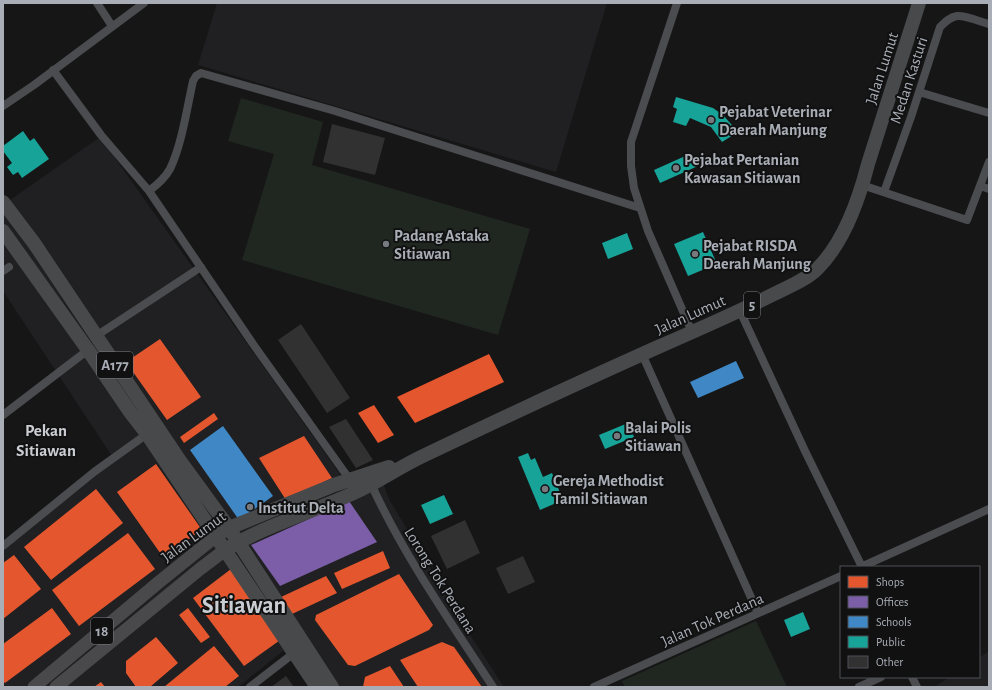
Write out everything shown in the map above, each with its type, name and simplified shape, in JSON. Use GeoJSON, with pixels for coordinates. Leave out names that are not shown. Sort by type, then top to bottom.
{"type":"FeatureCollection","features":[{"type":"Feature","properties":{"kind":"highway","name":"Jalan Lumut"},"geometry":{"type":"LineString","coordinates":[[225,550],[238,542],[371,484],[423,456],[642,354],[740,311],[794,284],[817,270],[841,236],[862,185],[919,3]]}},
{"type":"Feature","properties":{"kind":"highway","name":"A177"},"geometry":{"type":"LineString","coordinates":[[3,202],[34,243],[180,460],[229,528]]}},
{"type":"Feature","properties":{"kind":"highway","name":"A177"},"geometry":{"type":"LineString","coordinates":[[3,231],[147,434],[215,537]]}},
{"type":"Feature","properties":{"kind":"highway","name":"Jalan Lumut"},"geometry":{"type":"LineString","coordinates":[[215,537],[229,528],[350,480],[423,456]]}},
{"type":"Feature","properties":{"kind":"highway"},"geometry":{"type":"LineString","coordinates":[[229,528],[332,687]]}},
{"type":"Feature","properties":{"kind":"highway"},"geometry":{"type":"LineString","coordinates":[[215,537],[317,687]]}},
{"type":"Feature","properties":{"kind":"main road","name":"Jalan Lumut"},"geometry":{"type":"LineString","coordinates":[[34,687],[215,537]]}},
{"type":"Feature","properties":{"kind":"main road","name":"Jalan Lumut"},"geometry":{"type":"LineString","coordinates":[[56,687],[225,550]]}},
{"type":"Feature","properties":{"kind":"street"},"geometry":{"type":"LineString","coordinates":[[97,3],[112,26]]}},
{"type":"Feature","properties":{"kind":"street"},"geometry":{"type":"LineString","coordinates":[[3,106],[144,3]]}},
{"type":"Feature","properties":{"kind":"street"},"geometry":{"type":"LineString","coordinates":[[677,3],[631,142],[631,166],[634,188],[648,231],[692,332]]}},
{"type":"Feature","properties":{"kind":"street","name":"Medan Kasturi"},"geometry":{"type":"LineString","coordinates":[[884,192],[940,27],[947,20],[957,16],[978,20],[989,24]]}},
{"type":"Feature","properties":{"kind":"street"},"geometry":{"type":"LineString","coordinates":[[53,70],[101,135],[149,191],[350,480]]}},
{"type":"Feature","properties":{"kind":"street"},"geometry":{"type":"LineString","coordinates":[[149,191],[162,180],[170,169],[179,144],[193,81],[196,76],[201,73],[342,113],[640,208]]}},
{"type":"Feature","properties":{"kind":"street"},"geometry":{"type":"LineString","coordinates":[[919,92],[989,114]]}},
{"type":"Feature","properties":{"kind":"street"},"geometry":{"type":"LineString","coordinates":[[862,185],[967,220],[989,162]]}},
{"type":"Feature","properties":{"kind":"street"},"geometry":{"type":"LineString","coordinates":[[980,186],[989,189]]}},
{"type":"Feature","properties":{"kind":"street"},"geometry":{"type":"LineString","coordinates":[[96,336],[201,267]]}},
{"type":"Feature","properties":{"kind":"street"},"geometry":{"type":"LineString","coordinates":[[740,311],[861,566]]}},
{"type":"Feature","properties":{"kind":"street"},"geometry":{"type":"LineString","coordinates":[[4,412],[88,350]]}},
{"type":"Feature","properties":{"kind":"street"},"geometry":{"type":"LineString","coordinates":[[642,354],[758,613]]}},
{"type":"Feature","properties":{"kind":"street"},"geometry":{"type":"LineString","coordinates":[[3,546],[94,472],[147,434]]}},
{"type":"Feature","properties":{"kind":"street","name":"Lorong Tok Perdana"},"geometry":{"type":"LineString","coordinates":[[371,484],[387,518],[413,562],[453,626],[494,687]]}},
{"type":"Feature","properties":{"kind":"street"},"geometry":{"type":"LineString","coordinates":[[863,566],[989,509]]}},
{"type":"Feature","properties":{"kind":"street","name":"Jalan Tok Perdana"},"geometry":{"type":"LineString","coordinates":[[594,687],[840,576]]}},
{"type":"Feature","properties":{"kind":"street"},"geometry":{"type":"LineString","coordinates":[[250,687],[294,653]]}},
{"type":"Feature","properties":{"kind":"street"},"geometry":{"type":"LineString","coordinates":[[859,687],[879,678]]}},
{"type":"Feature","properties":{"kind":"street"},"geometry":{"type":"LineString","coordinates":[[912,678],[917,687]]}},
{"type":"Feature","properties":{"kind":"shaded area"},"geometry":{"type":"Polygon","coordinates":[[[217,3],[607,3],[556,172],[198,65],[217,3]]]}},
{"type":"Feature","properties":{"kind":"shaded area","name":"Padang Astaka Sitiawan"},"geometry":{"type":"Polygon","coordinates":[[[241,98],[323,122],[312,165],[530,229],[498,335],[242,260],[274,154],[228,141],[241,98]]]}},
{"type":"Feature","properties":{"kind":"shaded area"},"geometry":{"type":"Polygon","coordinates":[[[100,137],[342,477],[376,463],[389,499],[465,627],[504,687],[313,687],[283,651],[238,687],[3,687],[3,549],[114,459],[3,291],[3,205],[100,137]]]}},
{"type":"Feature","properties":{"kind":"shaded area"},"geometry":{"type":"Polygon","coordinates":[[[756,621],[787,687],[625,687],[622,681],[756,621]]]}},
{"type":"Feature","properties":{"kind":"shaded area"},"geometry":{"type":"Polygon","coordinates":[[[989,651],[989,687],[934,687],[948,678],[980,678],[980,657],[989,651]]]}},
{"type":"Feature","properties":{"kind":"building: Shops"},"geometry":{"type":"Polygon","coordinates":[[[160,339],[201,397],[167,420],[126,362],[160,339]]]}},
{"type":"Feature","properties":{"kind":"building: Shops"},"geometry":{"type":"Polygon","coordinates":[[[489,354],[504,382],[415,423],[397,397],[489,354]]]}},
{"type":"Feature","properties":{"kind":"building: Shops"},"geometry":{"type":"Polygon","coordinates":[[[374,405],[394,435],[378,443],[358,413],[374,405]]]}},
{"type":"Feature","properties":{"kind":"building: Shops"},"geometry":{"type":"Polygon","coordinates":[[[214,413],[218,419],[184,443],[180,437],[214,413]]]}},
{"type":"Feature","properties":{"kind":"building: Shops"},"geometry":{"type":"Polygon","coordinates":[[[304,436],[332,478],[286,500],[259,458],[304,436]]]}},
{"type":"Feature","properties":{"kind":"building: Shops"},"geometry":{"type":"Polygon","coordinates":[[[156,464],[202,530],[163,557],[117,492],[156,464]]]}},
{"type":"Feature","properties":{"kind":"building: Shops"},"geometry":{"type":"Polygon","coordinates":[[[96,489],[123,523],[51,580],[24,547],[96,489]]]}},
{"type":"Feature","properties":{"kind":"building: Shops"},"geometry":{"type":"Polygon","coordinates":[[[128,533],[155,569],[79,626],[52,590],[128,533]]]}},
{"type":"Feature","properties":{"kind":"building: Shops"},"geometry":{"type":"Polygon","coordinates":[[[383,551],[390,568],[342,589],[334,573],[383,551]]]}},
{"type":"Feature","properties":{"kind":"building: Shops"},"geometry":{"type":"Polygon","coordinates":[[[14,555],[41,589],[3,619],[3,563],[14,555]]]}},
{"type":"Feature","properties":{"kind":"building: Shops"},"geometry":{"type":"Polygon","coordinates":[[[231,569],[283,638],[244,666],[193,598],[231,569]]]}},
{"type":"Feature","properties":{"kind":"building: Shops"},"geometry":{"type":"Polygon","coordinates":[[[399,574],[433,625],[429,630],[355,666],[348,665],[315,620],[316,615],[399,574]]]}},
{"type":"Feature","properties":{"kind":"building: Shops"},"geometry":{"type":"Polygon","coordinates":[[[326,576],[337,593],[292,614],[281,597],[326,576]]]}},
{"type":"Feature","properties":{"kind":"building: Shops"},"geometry":{"type":"Polygon","coordinates":[[[52,608],[71,634],[5,683],[3,681],[3,644],[52,608]]]}},
{"type":"Feature","properties":{"kind":"building: Shops"},"geometry":{"type":"Polygon","coordinates":[[[188,608],[210,637],[201,643],[179,615],[188,608]]]}},
{"type":"Feature","properties":{"kind":"building: Shops"},"geometry":{"type":"Polygon","coordinates":[[[156,637],[178,663],[150,687],[136,687],[126,673],[126,661],[156,637]]]}},
{"type":"Feature","properties":{"kind":"building: Shops"},"geometry":{"type":"Polygon","coordinates":[[[442,642],[454,647],[482,687],[418,687],[400,660],[442,642]]]}},
{"type":"Feature","properties":{"kind":"building: Shops"},"geometry":{"type":"Polygon","coordinates":[[[214,646],[239,676],[225,687],[164,687],[214,646]]]}},
{"type":"Feature","properties":{"kind":"building: Shops"},"geometry":{"type":"Polygon","coordinates":[[[390,666],[404,687],[363,687],[365,677],[390,666]]]}},
{"type":"Feature","properties":{"kind":"building: Shops"},"geometry":{"type":"Polygon","coordinates":[[[101,682],[105,687],[94,687],[101,682]]]}},
{"type":"Feature","properties":{"kind":"building: Offices"},"geometry":{"type":"Polygon","coordinates":[[[349,501],[377,542],[280,586],[251,545],[349,501]]]}},
{"type":"Feature","properties":{"kind":"building: Schools"},"geometry":{"type":"Polygon","coordinates":[[[736,361],[744,378],[698,398],[690,382],[736,361]]]}},
{"type":"Feature","properties":{"kind":"building: Schools"},"geometry":{"type":"Polygon","coordinates":[[[223,426],[273,496],[239,520],[190,450],[223,426]]]}},
{"type":"Feature","properties":{"kind":"building: Public","name":"Pejabat Veterinar Daerah Manjung"},"geometry":{"type":"Polygon","coordinates":[[[676,97],[713,108],[723,115],[738,132],[722,142],[711,127],[690,118],[686,126],[673,122],[677,109],[673,107],[676,97]]]}},
{"type":"Feature","properties":{"kind":"building: Public"},"geometry":{"type":"Polygon","coordinates":[[[23,131],[30,141],[34,138],[49,159],[22,178],[18,172],[13,175],[7,167],[12,163],[3,151],[3,146],[23,131]]]}},
{"type":"Feature","properties":{"kind":"building: Public","name":"Pejabat Pertanian Kawasan Sitiawan"},"geometry":{"type":"Polygon","coordinates":[[[692,153],[698,166],[660,183],[654,170],[692,153]]]}},
{"type":"Feature","properties":{"kind":"building: Public","name":"Pejabat RISDA Daerah Manjung"},"geometry":{"type":"Polygon","coordinates":[[[703,232],[717,264],[688,276],[674,244],[703,232]]]}},
{"type":"Feature","properties":{"kind":"building: Public"},"geometry":{"type":"Polygon","coordinates":[[[627,233],[633,249],[608,259],[602,243],[627,233]]]}},
{"type":"Feature","properties":{"kind":"building: Public","name":"Balai Polis Sitiawan"},"geometry":{"type":"Polygon","coordinates":[[[628,423],[634,437],[605,449],[599,435],[628,423]]]}},
{"type":"Feature","properties":{"kind":"building: Public","name":"Gereja Methodist Tamil Sitiawan"},"geometry":{"type":"Polygon","coordinates":[[[528,453],[531,460],[535,458],[543,477],[552,473],[563,500],[540,510],[518,457],[528,453]]]}},
{"type":"Feature","properties":{"kind":"building: Public"},"geometry":{"type":"Polygon","coordinates":[[[444,495],[453,514],[430,524],[421,505],[444,495]]]}},
{"type":"Feature","properties":{"kind":"building: Public"},"geometry":{"type":"Polygon","coordinates":[[[803,612],[810,629],[791,637],[784,620],[803,612]]]}},
{"type":"Feature","properties":{"kind":"building: Other"},"geometry":{"type":"Polygon","coordinates":[[[332,124],[385,138],[375,175],[323,162],[332,124]]]}},
{"type":"Feature","properties":{"kind":"building: Other"},"geometry":{"type":"Polygon","coordinates":[[[301,324],[350,398],[327,413],[278,340],[301,324]]]}},
{"type":"Feature","properties":{"kind":"building: Other"},"geometry":{"type":"Polygon","coordinates":[[[346,419],[373,460],[356,468],[329,427],[346,419]]]}},
{"type":"Feature","properties":{"kind":"building: Other"},"geometry":{"type":"Polygon","coordinates":[[[465,520],[480,553],[447,569],[431,536],[465,520]]]}},
{"type":"Feature","properties":{"kind":"building: Other"},"geometry":{"type":"Polygon","coordinates":[[[523,556],[535,582],[508,594],[496,568],[523,556]]]}},
{"type":"Feature","properties":{"kind":"building: Other"},"geometry":{"type":"Polygon","coordinates":[[[286,676],[294,687],[271,687],[286,676]]]}},
{"type":"Feature","properties":{"kind":"place","name":"Pejabat Veterinar Daerah Manjung"},"geometry":{"type":"Point","coordinates":[711,120]}},
{"type":"Feature","properties":{"kind":"place","name":"Pejabat Pertanian Kawasan Sitiawan"},"geometry":{"type":"Point","coordinates":[676,168]}},
{"type":"Feature","properties":{"kind":"place","name":"Padang Astaka Sitiawan"},"geometry":{"type":"Point","coordinates":[386,244]}},
{"type":"Feature","properties":{"kind":"place","name":"Pejabat RISDA Daerah Manjung"},"geometry":{"type":"Point","coordinates":[695,254]}},
{"type":"Feature","properties":{"kind":"place","name":"Balai Polis Sitiawan"},"geometry":{"type":"Point","coordinates":[617,436]}},
{"type":"Feature","properties":{"kind":"place","name":"Gereja Methodist Tamil Sitiawan"},"geometry":{"type":"Point","coordinates":[545,489]}},
{"type":"Feature","properties":{"kind":"place","name":"Institut Delta"},"geometry":{"type":"Point","coordinates":[250,507]}},
{"type":"Feature","properties":{"kind":"district","name":"Pekan Sitiawan"},"geometry":{"type":"Point","coordinates":[46,440]}},
{"type":"Feature","properties":{"kind":"district","name":"Sitiawan"},"geometry":{"type":"Point","coordinates":[244,605]}}]}
